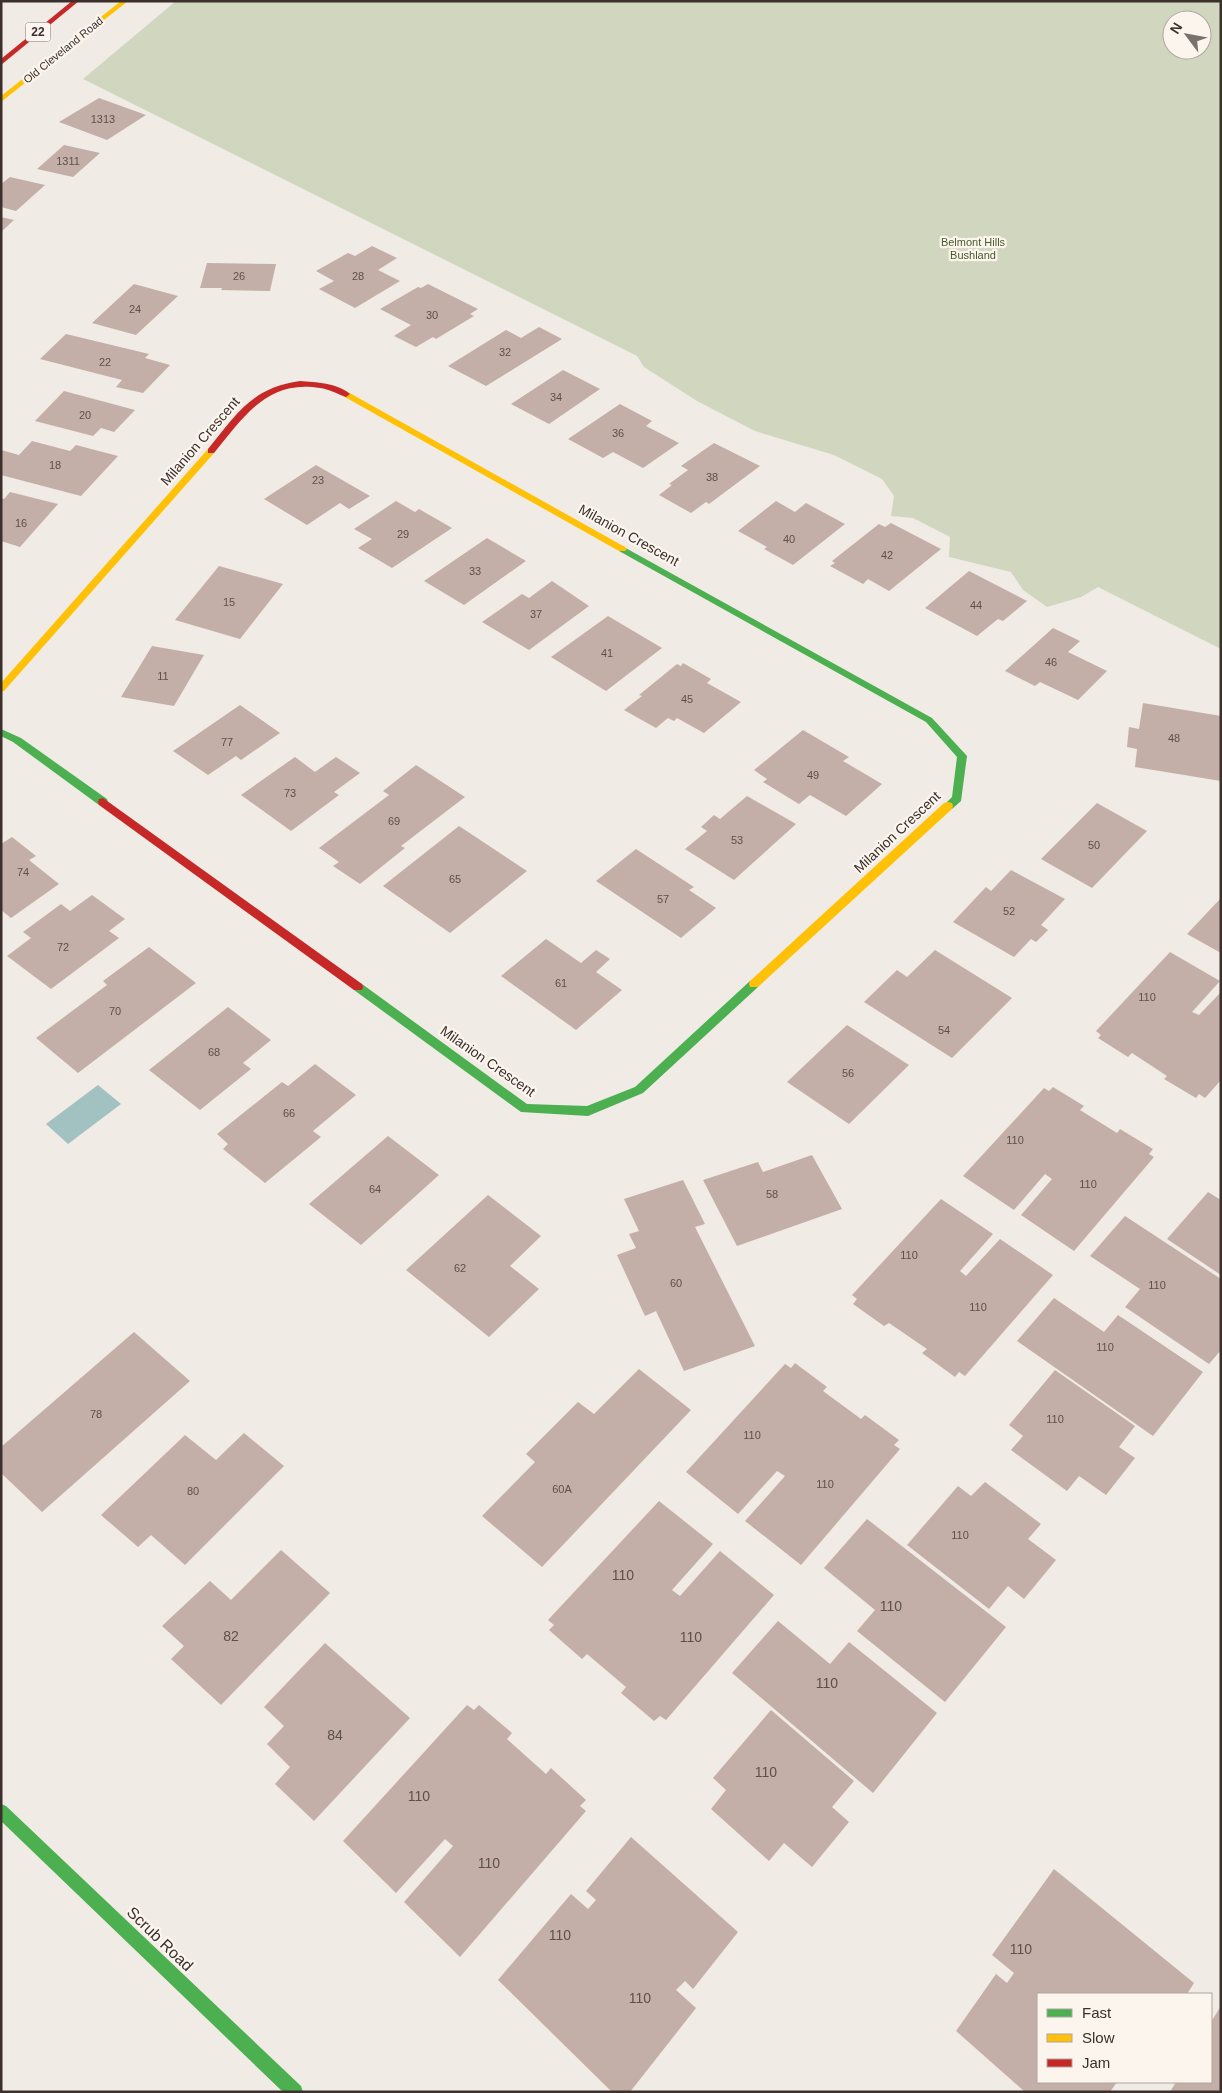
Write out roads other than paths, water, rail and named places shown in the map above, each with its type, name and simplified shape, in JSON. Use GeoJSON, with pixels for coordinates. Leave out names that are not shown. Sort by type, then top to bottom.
{"type":"FeatureCollection","features":[{"type":"Feature","properties":{"kind":"main road","name":"22"},"geometry":{"type":"LineString","coordinates":[[1,63],[76,1]]}},
{"type":"Feature","properties":{"kind":"main road","name":"Old Cleveland Road"},"geometry":{"type":"LineString","coordinates":[[1,100],[125,1]]}},
{"type":"Feature","properties":{"kind":"main road","name":"Milanion Crescent"},"geometry":{"type":"LineString","coordinates":[[1,689],[255,401],[285,384],[307,382],[335,388],[930,720],[962,756],[958,798],[639,1090],[588,1111],[525,1109],[17,740],[1,732]]}},
{"type":"Feature","properties":{"kind":"main road","name":"Scrub Road"},"geometry":{"type":"LineString","coordinates":[[1,1810],[295,2092]]}},
{"type":"Feature","properties":{"kind":"water"},"geometry":{"type":"Polygon","coordinates":[[[98,1085],[121,1104],[68,1144],[46,1124],[98,1085]]]}},
{"type":"Feature","properties":{"kind":"park label","name":"Belmont Hills Bushland"},"geometry":{"type":"Point","coordinates":[973,248]}}]}
